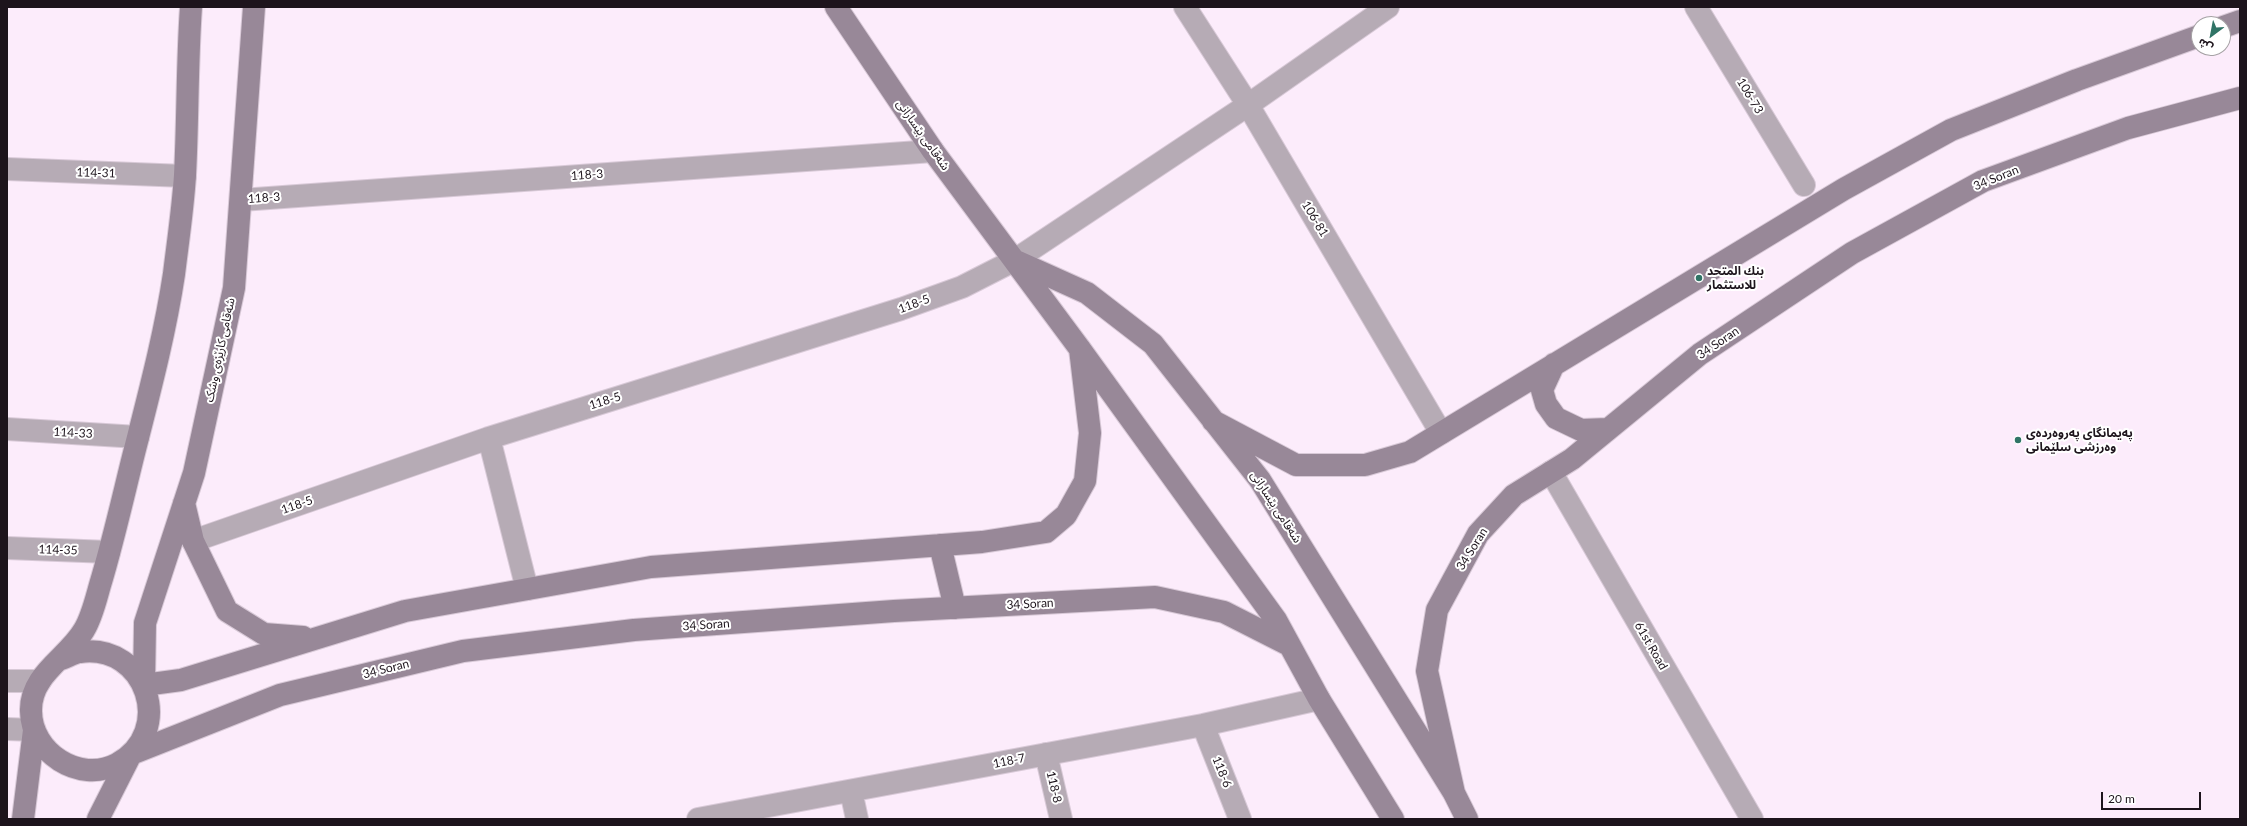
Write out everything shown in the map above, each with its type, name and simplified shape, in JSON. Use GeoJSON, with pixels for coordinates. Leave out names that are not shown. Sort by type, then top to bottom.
{"type":"FeatureCollection","features":[{"type":"Feature","properties":{"kind":"main road"},"geometry":{"type":"LineString","coordinates":[[23,819],[34,730],[31,710],[35,690],[45,673],[61,659],[85,629],[100,587],[150,390],[174,276],[185,176],[191,7]]}},
{"type":"Feature","properties":{"kind":"main road","name":"شەقامی کارێزەی وشک"},"geometry":{"type":"LineString","coordinates":[[144,685],[145,623],[194,473],[234,288],[254,7]]}},
{"type":"Feature","properties":{"kind":"main road","name":"شەقامی بێسارانی"},"geometry":{"type":"LineString","coordinates":[[836,7],[933,151],[1015,260],[1276,620],[1319,699],[1393,819]]}},
{"type":"Feature","properties":{"kind":"main road"},"geometry":{"type":"LineString","coordinates":[[1213,421],[1296,465],[1365,465],[1410,452],[1844,189],[1951,130],[2077,80],[2191,39]]}},
{"type":"Feature","properties":{"kind":"main road","name":"34 Soran"},"geometry":{"type":"LineString","coordinates":[[1454,793],[1426,671],[1437,610],[1478,534],[1514,495],[1572,459],[1700,354],[1852,253],[1983,181],[2128,128],[2240,98]]}},
{"type":"Feature","properties":{"kind":"main road","name":"شەقامی بێسارانی"},"geometry":{"type":"LineString","coordinates":[[1015,260],[1087,293],[1153,344],[1260,480],[1454,793],[1468,819]]}},
{"type":"Feature","properties":{"kind":"main road"},"geometry":{"type":"LineString","coordinates":[[144,685],[181,680],[405,611],[651,567],[982,542],[1046,532],[1066,515],[1085,481],[1090,433],[1080,349]]}},
{"type":"Feature","properties":{"kind":"main road"},"geometry":{"type":"LineString","coordinates":[[1554,364],[1542,390],[1546,404],[1556,418],[1581,430],[1608,429]]}},
{"type":"Feature","properties":{"kind":"main road"},"geometry":{"type":"LineString","coordinates":[[184,503],[193,541],[227,611],[264,634],[316,638]]}},
{"type":"Feature","properties":{"kind":"main road"},"geometry":{"type":"LineString","coordinates":[[940,545],[955,608]]}},
{"type":"Feature","properties":{"kind":"main road","name":"34 Soran"},"geometry":{"type":"LineString","coordinates":[[131,754],[280,695],[463,651],[634,630],[955,608],[1155,597],[1224,612],[1289,645]]}},
{"type":"Feature","properties":{"kind":"main road"},"geometry":{"type":"LineString","coordinates":[[61,659],[80,652],[100,653],[118,658],[133,670],[144,685],[149,703],[149,722],[142,740],[131,754],[98,819]]}},
{"type":"Feature","properties":{"kind":"main road"},"geometry":{"type":"LineString","coordinates":[[34,730],[44,748],[60,762],[79,769],[98,770],[116,765],[131,754]]}},
{"type":"Feature","properties":{"kind":"street","name":"106-81"},"geometry":{"type":"LineString","coordinates":[[1185,7],[1248,105],[1441,433]]}},
{"type":"Feature","properties":{"kind":"street","name":"118-5"},"geometry":{"type":"LineString","coordinates":[[193,541],[490,438],[901,309],[962,287],[1015,260],[1248,105],[1388,7]]}},
{"type":"Feature","properties":{"kind":"street","name":"106-73"},"geometry":{"type":"LineString","coordinates":[[1696,7],[1804,185]]}},
{"type":"Feature","properties":{"kind":"street","name":"118-3"},"geometry":{"type":"LineString","coordinates":[[241,200],[933,151]]}},
{"type":"Feature","properties":{"kind":"street","name":"114-31"},"geometry":{"type":"LineString","coordinates":[[7,169],[185,176]]}},
{"type":"Feature","properties":{"kind":"street","name":"114-33"},"geometry":{"type":"LineString","coordinates":[[7,429],[138,437]]}},
{"type":"Feature","properties":{"kind":"street"},"geometry":{"type":"LineString","coordinates":[[490,438],[527,589]]}},
{"type":"Feature","properties":{"kind":"street","name":"61st Road"},"geometry":{"type":"LineString","coordinates":[[1551,472],[1752,819]]}},
{"type":"Feature","properties":{"kind":"street","name":"114-35"},"geometry":{"type":"LineString","coordinates":[[7,548],[109,552]]}},
{"type":"Feature","properties":{"kind":"street"},"geometry":{"type":"LineString","coordinates":[[7,682],[40,681]]}},
{"type":"Feature","properties":{"kind":"street","name":"118-7"},"geometry":{"type":"LineString","coordinates":[[698,819],[1203,725],[1319,699]]}},
{"type":"Feature","properties":{"kind":"street","name":"118-6"},"geometry":{"type":"LineString","coordinates":[[1203,725],[1240,819]]}},
{"type":"Feature","properties":{"kind":"street"},"geometry":{"type":"LineString","coordinates":[[7,729],[34,730]]}},
{"type":"Feature","properties":{"kind":"street","name":"118-8"},"geometry":{"type":"LineString","coordinates":[[1046,754],[1061,819]]}},
{"type":"Feature","properties":{"kind":"street"},"geometry":{"type":"LineString","coordinates":[[851,790],[857,819]]}},
{"type":"Feature","properties":{"kind":"place","name":"بنك المتحد للاستثمار"},"geometry":{"type":"Point","coordinates":[1699,278]}},
{"type":"Feature","properties":{"kind":"place","name":"پەیمانگای پەروەردەی وەرزشی سلێمانی"},"geometry":{"type":"Point","coordinates":[2018,440]}}]}
